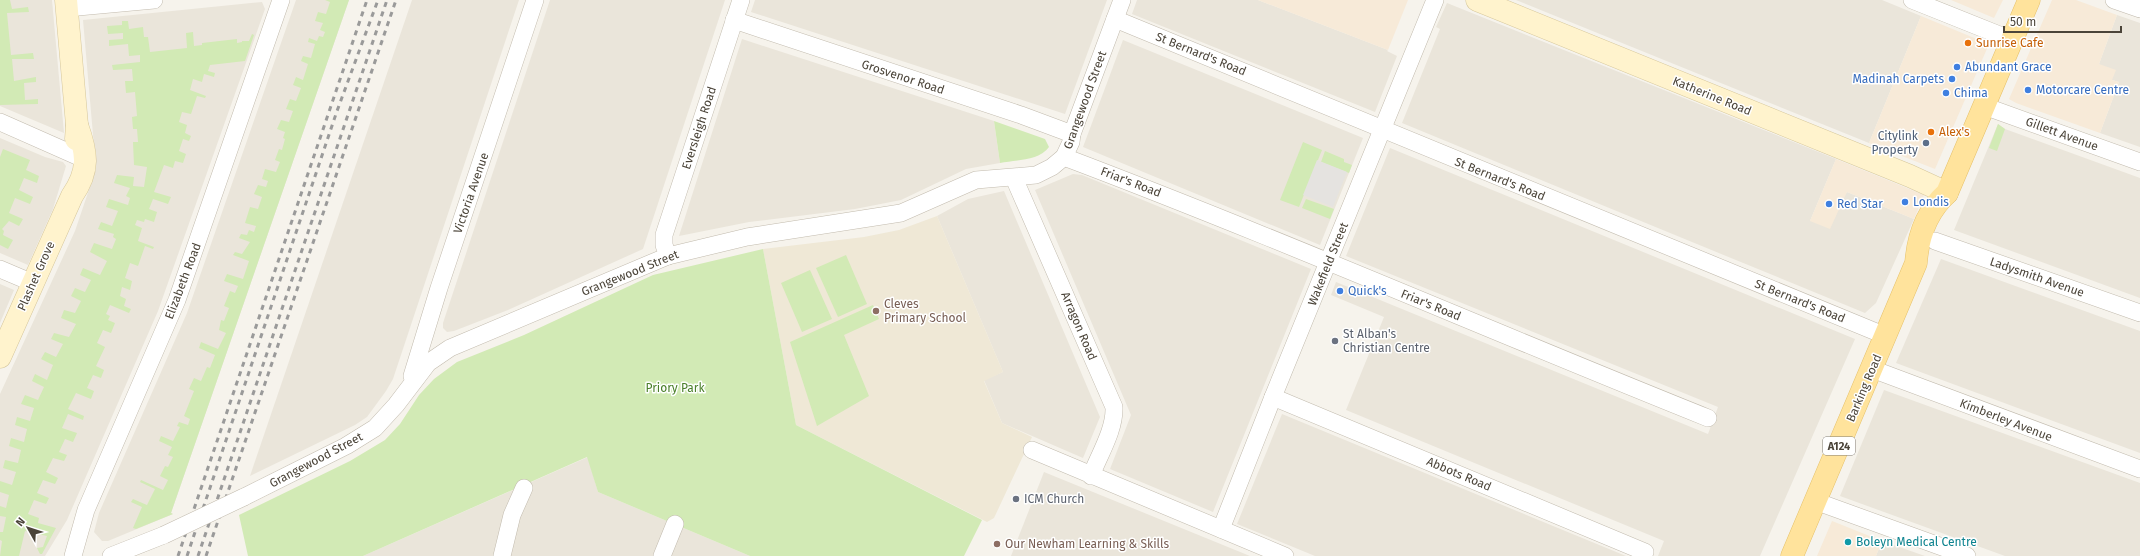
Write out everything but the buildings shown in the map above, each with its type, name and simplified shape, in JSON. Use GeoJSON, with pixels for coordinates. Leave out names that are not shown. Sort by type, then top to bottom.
{"type":"FeatureCollection","features":[{"type":"Feature","properties":{"kind":"main road","name":"Katherine Road"},"geometry":{"type":"LineString","coordinates":[[1477,0],[1902,173],[1947,193]]}},
{"type":"Feature","properties":{"kind":"main road","name":"Barking Road"},"geometry":{"type":"LineString","coordinates":[[1916,264],[1931,249],[1935,241],[1947,211],[1947,193],[2029,0]]}},
{"type":"Feature","properties":{"kind":"main road","name":"Plashet Grove"},"geometry":{"type":"LineString","coordinates":[[0,357],[72,196],[80,157],[66,4]]}},
{"type":"Feature","properties":{"kind":"main road","name":"Barking Road"},"geometry":{"type":"LineString","coordinates":[[1792,556],[1916,264],[1917,243],[1934,205],[1947,193]]}},
{"type":"Feature","properties":{"kind":"street"},"geometry":{"type":"LineString","coordinates":[[66,4],[154,0]]}},
{"type":"Feature","properties":{"kind":"street","name":"Elizabeth Road"},"geometry":{"type":"LineString","coordinates":[[73,556],[86,510],[177,300],[281,0]]}},
{"type":"Feature","properties":{"kind":"street","name":"Victoria Avenue"},"geometry":{"type":"LineString","coordinates":[[409,386],[439,288],[535,0]]}},
{"type":"Feature","properties":{"kind":"street","name":"Eversleigh Road"},"geometry":{"type":"LineString","coordinates":[[668,256],[664,245],[664,235],[741,0]]}},
{"type":"Feature","properties":{"kind":"street","name":"Grangewood Street"},"geometry":{"type":"LineString","coordinates":[[111,556],[164,535],[346,446],[374,428],[396,405],[428,363],[450,348],[668,256],[746,237],[901,213],[976,180],[1036,175],[1052,168],[1064,157],[1071,142],[1072,134],[1122,0]]}},
{"type":"Feature","properties":{"kind":"street","name":"Wakefield Street"},"geometry":{"type":"LineString","coordinates":[[1221,529],[1273,397],[1435,0]]}},
{"type":"Feature","properties":{"kind":"street"},"geometry":{"type":"LineString","coordinates":[[1912,0],[2012,40]]}},
{"type":"Feature","properties":{"kind":"street"},"geometry":{"type":"LineString","coordinates":[[2114,0],[2140,9]]}},
{"type":"Feature","properties":{"kind":"street","name":"St Bernard's Road"},"geometry":{"type":"LineString","coordinates":[[1115,19],[1886,336]]}},
{"type":"Feature","properties":{"kind":"street","name":"Grosvenor Road"},"geometry":{"type":"LineString","coordinates":[[734,20],[1021,115],[1072,134]]}},
{"type":"Feature","properties":{"kind":"street","name":"Gillett Avenue"},"geometry":{"type":"LineString","coordinates":[[1984,106],[2140,162]]}},
{"type":"Feature","properties":{"kind":"street"},"geometry":{"type":"LineString","coordinates":[[0,122],[80,157]]}},
{"type":"Feature","properties":{"kind":"street","name":"Friar's Road"},"geometry":{"type":"LineString","coordinates":[[1064,157],[1329,262],[1708,418]]}},
{"type":"Feature","properties":{"kind":"street","name":"Arragon Road"},"geometry":{"type":"LineString","coordinates":[[1014,178],[1114,407],[1114,416],[1110,429],[1090,476]]}},
{"type":"Feature","properties":{"kind":"street","name":"Ladysmith Avenue"},"geometry":{"type":"LineString","coordinates":[[1935,241],[2140,313]]}},
{"type":"Feature","properties":{"kind":"street"},"geometry":{"type":"LineString","coordinates":[[0,269],[33,283]]}},
{"type":"Feature","properties":{"kind":"street","name":"Kimberley Avenue"},"geometry":{"type":"LineString","coordinates":[[1872,369],[2140,469]]}},
{"type":"Feature","properties":{"kind":"street","name":"Abbots Road"},"geometry":{"type":"LineString","coordinates":[[1273,397],[1645,552]]}},
{"type":"Feature","properties":{"kind":"street"},"geometry":{"type":"LineString","coordinates":[[1032,450],[1090,476],[1285,556]]}},
{"type":"Feature","properties":{"kind":"street"},"geometry":{"type":"LineString","coordinates":[[502,556],[512,515],[524,488]]}},
{"type":"Feature","properties":{"kind":"street"},"geometry":{"type":"LineString","coordinates":[[1815,501],[1967,556]]}},
{"type":"Feature","properties":{"kind":"street"},"geometry":{"type":"LineString","coordinates":[[662,556],[675,524]]}},
{"type":"Feature","properties":{"kind":"shaded area"},"geometry":{"type":"Polygon","coordinates":[[[0,0],[52,0],[64,133],[0,106],[0,0]]]}},
{"type":"Feature","properties":{"kind":"shaded area"},"geometry":{"type":"Polygon","coordinates":[[[296,0],[349,0],[171,513],[173,514],[108,541],[102,541],[94,532],[99,513],[187,313],[296,0]]]}},
{"type":"Feature","properties":{"kind":"shaded area"},"geometry":{"type":"Polygon","coordinates":[[[412,0],[519,0],[393,379],[367,417],[355,425],[250,476],[412,0]]]}},
{"type":"Feature","properties":{"kind":"shaded area"},"geometry":{"type":"Polygon","coordinates":[[[550,0],[725,0],[643,249],[508,310],[454,331],[447,332],[443,328],[443,323],[550,0]]]}},
{"type":"Feature","properties":{"kind":"shaded area"},"geometry":{"type":"Polygon","coordinates":[[[755,0],[1107,0],[1065,114],[751,12],[755,0]]]}},
{"type":"Feature","properties":{"kind":"shaded area"},"geometry":{"type":"Polygon","coordinates":[[[1137,0],[1258,0],[1388,50],[1387,51],[1397,56],[1375,112],[1132,14],[1137,0]]]}},
{"type":"Feature","properties":{"kind":"shaded area"},"geometry":{"type":"Polygon","coordinates":[[[1258,0],[1408,0],[1388,50],[1258,0]]]}},
{"type":"Feature","properties":{"kind":"shaded area"},"geometry":{"type":"Polygon","coordinates":[[[1516,0],[1882,0],[1921,16],[1869,143],[1516,0]]]}},
{"type":"Feature","properties":{"kind":"shaded area"},"geometry":{"type":"Polygon","coordinates":[[[1951,0],[2003,0],[1994,18],[1951,0]]]}},
{"type":"Feature","properties":{"kind":"shaded area"},"geometry":{"type":"Polygon","coordinates":[[[2052,0],[2076,0],[2117,15],[2099,64],[2116,70],[2112,80],[2119,82],[2100,133],[2016,103],[2009,99],[2052,0]]]}},
{"type":"Feature","properties":{"kind":"shaded area"},"geometry":{"type":"Polygon","coordinates":[[[262,2],[265,9],[158,311],[67,520],[45,556],[0,556],[0,394],[75,231],[96,169],[83,20],[262,2]]]}},
{"type":"Feature","properties":{"kind":"shaded area"},"geometry":{"type":"Polygon","coordinates":[[[1447,3],[1836,159],[1810,221],[1847,192],[1914,219],[1876,303],[1865,313],[1402,123],[1440,29],[1436,27],[1447,3]]]}},
{"type":"Feature","properties":{"kind":"shaded area"},"geometry":{"type":"Polygon","coordinates":[[[2117,15],[2140,23],[2140,147],[2100,133],[2119,82],[2112,80],[2099,64],[2117,15]]]}},
{"type":"Feature","properties":{"kind":"shaded area"},"geometry":{"type":"Polygon","coordinates":[[[1921,16],[1989,44],[1935,169],[1869,143],[1921,16]]]}},
{"type":"Feature","properties":{"kind":"shaded area"},"geometry":{"type":"Polygon","coordinates":[[[742,39],[994,121],[1000,163],[966,169],[901,200],[855,209],[749,222],[679,236],[742,39]]]}},
{"type":"Feature","properties":{"kind":"shaded area"},"geometry":{"type":"Polygon","coordinates":[[[1123,40],[1363,138],[1320,245],[1083,147],[1123,40]]]}},
{"type":"Feature","properties":{"kind":"shaded area"},"geometry":{"type":"Polygon","coordinates":[[[1998,124],[2005,129],[2140,178],[2140,298],[1954,230],[1998,124]]]}},
{"type":"Feature","properties":{"kind":"shaded area"},"geometry":{"type":"Polygon","coordinates":[[[0,138],[45,157],[63,162],[66,166],[53,209],[28,265],[0,253],[0,138]]]}},
{"type":"Feature","properties":{"kind":"shaded area"},"geometry":{"type":"Polygon","coordinates":[[[1390,148],[1855,339],[1760,556],[1658,556],[1664,541],[1346,410],[1384,317],[1331,295],[1336,282],[1708,434],[1718,407],[1346,256],[1390,148]]]}},
{"type":"Feature","properties":{"kind":"shaded area"},"geometry":{"type":"Polygon","coordinates":[[[1836,159],[1924,195],[1914,219],[1847,192],[1830,229],[1810,221],[1836,159]]]}},
{"type":"Feature","properties":{"kind":"shaded area"},"geometry":{"type":"Polygon","coordinates":[[[1317,160],[1347,172],[1333,207],[1303,195],[1317,160]]]}},
{"type":"Feature","properties":{"kind":"shaded area"},"geometry":{"type":"Polygon","coordinates":[[[1073,174],[1082,175],[1311,269],[1213,512],[1110,469],[1131,415],[1035,190],[1073,174]]]}},
{"type":"Feature","properties":{"kind":"shaded area"},"geometry":{"type":"Polygon","coordinates":[[[1004,191],[1100,417],[1083,458],[1002,423],[984,380],[1003,372],[937,216],[968,199],[1004,191]]]}},
{"type":"Feature","properties":{"kind":"shaded area","name":"Cleves Primary School"},"geometry":{"type":"Polygon","coordinates":[[[937,216],[1003,372],[984,381],[1002,423],[1032,437],[994,518],[987,522],[796,425],[763,249],[864,237],[899,230],[937,216]]]}},
{"type":"Feature","properties":{"kind":"shaded area"},"geometry":{"type":"Polygon","coordinates":[[[1941,259],[2140,331],[2140,453],[1896,363],[1941,259]]]}},
{"type":"Feature","properties":{"kind":"shaded area"},"geometry":{"type":"Polygon","coordinates":[[[0,284],[14,290],[0,323],[0,284]]]}},
{"type":"Feature","properties":{"kind":"shaded area"},"geometry":{"type":"Polygon","coordinates":[[[1884,390],[2140,483],[2140,556],[2005,556],[1840,496],[1884,390]]]}},
{"type":"Feature","properties":{"kind":"shaded area"},"geometry":{"type":"Polygon","coordinates":[[[1282,414],[1626,556],[1315,556],[1237,524],[1282,414]]]}},
{"type":"Feature","properties":{"kind":"shaded area"},"geometry":{"type":"Polygon","coordinates":[[[588,457],[598,492],[750,556],[363,556],[588,457]]]}},
{"type":"Feature","properties":{"kind":"shaded area"},"geometry":{"type":"Polygon","coordinates":[[[1044,472],[1250,556],[1011,556],[1044,472]]]}},
{"type":"Feature","properties":{"kind":"shaded area","name":"Boleyn Medical Centre"},"geometry":{"type":"Polygon","coordinates":[[[1832,521],[1882,541],[1876,556],[1817,556],[1832,521]]]}},
{"type":"Feature","properties":{"kind":"shaded area"},"geometry":{"type":"Polygon","coordinates":[[[1882,541],[1925,556],[1876,556],[1882,541]]]}},
{"type":"Feature","properties":{"kind":"green space"},"geometry":{"type":"Polygon","coordinates":[[[0,0],[10,0],[12,9],[28,7],[29,12],[7,13],[11,55],[33,53],[34,59],[12,59],[14,81],[36,77],[36,82],[24,83],[25,100],[38,99],[38,104],[0,105],[0,0]]]}},
{"type":"Feature","properties":{"kind":"green space"},"geometry":{"type":"Polygon","coordinates":[[[325,0],[349,0],[171,513],[173,514],[136,529],[133,528],[142,507],[131,502],[133,499],[147,505],[155,489],[140,482],[141,480],[163,490],[168,480],[160,476],[165,466],[168,467],[173,457],[168,455],[172,447],[159,441],[161,436],[173,441],[180,427],[177,426],[179,422],[188,425],[190,419],[184,416],[194,391],[189,389],[194,378],[201,381],[207,367],[210,368],[215,355],[199,348],[201,342],[218,349],[226,333],[219,330],[221,320],[224,321],[229,308],[224,306],[230,291],[235,293],[238,286],[224,281],[227,274],[243,279],[249,261],[233,255],[235,252],[242,254],[250,242],[239,238],[241,234],[247,235],[249,230],[254,232],[256,226],[245,223],[250,207],[258,209],[262,197],[254,194],[258,185],[266,187],[268,181],[262,179],[265,169],[276,172],[280,162],[275,160],[279,149],[282,150],[285,132],[277,129],[281,120],[289,122],[293,111],[286,109],[290,99],[296,101],[301,88],[293,85],[296,77],[303,80],[308,64],[301,61],[303,56],[311,58],[315,44],[308,42],[309,38],[317,41],[319,36],[323,37],[325,32],[320,30],[323,23],[315,21],[318,12],[326,14],[330,2],[325,0]]]}},
{"type":"Feature","properties":{"kind":"green space"},"geometry":{"type":"Polygon","coordinates":[[[122,21],[128,21],[129,29],[143,27],[144,37],[148,37],[150,52],[187,48],[186,33],[193,32],[194,46],[202,45],[202,43],[237,39],[237,43],[249,41],[252,34],[254,35],[245,61],[210,65],[208,71],[215,73],[214,77],[204,74],[202,82],[193,79],[190,90],[206,96],[205,98],[197,96],[191,114],[182,112],[179,122],[187,125],[185,133],[191,136],[189,141],[183,139],[179,151],[186,154],[183,163],[175,161],[173,168],[164,165],[154,192],[171,197],[168,204],[153,199],[149,209],[157,212],[154,222],[145,219],[144,222],[137,220],[135,225],[142,228],[138,241],[154,247],[153,249],[145,246],[138,266],[130,263],[125,278],[132,281],[130,290],[122,287],[120,296],[126,299],[124,306],[131,309],[129,313],[110,305],[106,314],[110,316],[108,320],[115,323],[111,333],[103,330],[97,343],[105,347],[96,366],[104,370],[101,378],[93,375],[87,388],[94,391],[91,399],[76,393],[68,409],[84,416],[83,420],[68,414],[62,428],[77,433],[73,442],[65,439],[59,452],[67,455],[64,461],[53,458],[46,472],[58,478],[55,484],[43,480],[37,493],[49,498],[46,504],[34,500],[28,514],[39,518],[38,523],[56,528],[42,554],[40,554],[37,548],[43,547],[47,536],[25,531],[19,556],[0,556],[2,541],[0,540],[0,532],[3,532],[6,517],[0,516],[0,506],[6,508],[9,495],[0,492],[0,481],[12,485],[16,472],[3,468],[5,460],[18,463],[21,450],[9,446],[11,438],[24,442],[27,429],[15,425],[17,417],[30,421],[34,408],[21,404],[25,395],[38,400],[44,387],[32,381],[35,374],[47,380],[53,365],[41,359],[45,352],[56,357],[63,344],[51,339],[54,333],[69,337],[76,324],[61,318],[64,310],[75,313],[81,301],[71,296],[75,288],[85,292],[91,280],[80,275],[83,268],[100,275],[107,261],[90,252],[94,243],[112,249],[116,239],[113,237],[114,234],[98,229],[101,222],[112,226],[118,211],[106,207],[109,199],[128,205],[130,198],[126,196],[130,188],[114,183],[117,175],[134,177],[133,186],[144,187],[147,167],[134,165],[133,142],[138,142],[137,129],[133,129],[132,117],[137,116],[135,92],[126,93],[125,81],[133,81],[132,69],[113,70],[112,65],[140,62],[140,55],[129,56],[128,44],[109,46],[109,40],[123,39],[123,33],[108,34],[107,26],[122,25],[122,21]]]}},
{"type":"Feature","properties":{"kind":"green space"},"geometry":{"type":"Polygon","coordinates":[[[994,121],[1045,139],[1049,147],[1045,152],[1033,157],[1000,163],[994,121]]]}},
{"type":"Feature","properties":{"kind":"green space"},"geometry":{"type":"Polygon","coordinates":[[[1998,124],[2005,129],[1997,151],[1989,148],[1998,124]]]}},
{"type":"Feature","properties":{"kind":"green space"},"geometry":{"type":"Polygon","coordinates":[[[1303,142],[1322,150],[1299,207],[1280,200],[1303,142]]]}},
{"type":"Feature","properties":{"kind":"green space"},"geometry":{"type":"Polygon","coordinates":[[[3,149],[30,160],[26,170],[39,176],[37,183],[24,178],[19,190],[33,197],[30,204],[15,198],[9,213],[23,219],[19,226],[9,221],[2,229],[4,231],[3,235],[13,240],[8,249],[0,245],[0,157],[3,149]]]}},
{"type":"Feature","properties":{"kind":"green space"},"geometry":{"type":"Polygon","coordinates":[[[1325,151],[1344,159],[1344,162],[1352,165],[1349,173],[1321,162],[1325,151]]]}},
{"type":"Feature","properties":{"kind":"green space"},"geometry":{"type":"Polygon","coordinates":[[[1306,199],[1334,209],[1330,219],[1302,208],[1306,199]]]}},
{"type":"Feature","properties":{"kind":"green space","name":"Priory Park"},"geometry":{"type":"Polygon","coordinates":[[[763,249],[796,425],[982,520],[964,556],[750,556],[598,492],[587,457],[363,556],[248,556],[239,515],[350,461],[385,440],[400,424],[419,395],[434,379],[457,362],[524,335],[653,275],[763,249]]]}},
{"type":"Feature","properties":{"kind":"green space"},"geometry":{"type":"Polygon","coordinates":[[[846,255],[867,304],[838,317],[816,268],[846,255]]]}},
{"type":"Feature","properties":{"kind":"green space"},"geometry":{"type":"Polygon","coordinates":[[[810,270],[832,319],[802,332],[781,283],[810,270]]]}},
{"type":"Feature","properties":{"kind":"green space"},"geometry":{"type":"Polygon","coordinates":[[[873,305],[879,319],[844,335],[869,396],[817,426],[790,342],[873,305]]]}},
{"type":"Feature","properties":{"kind":"railway"},"geometry":{"type":"LineString","coordinates":[[178,556],[367,0]]}},
{"type":"Feature","properties":{"kind":"railway"},"geometry":{"type":"LineString","coordinates":[[187,556],[337,111],[378,0]]}},
{"type":"Feature","properties":{"kind":"railway"},"geometry":{"type":"LineString","coordinates":[[198,556],[387,0]]}},
{"type":"Feature","properties":{"kind":"railway"},"geometry":{"type":"LineString","coordinates":[[206,556],[396,0]]}},
{"type":"Feature","properties":{"kind":"place","name":"Sunrise Cafe"},"geometry":{"type":"Point","coordinates":[1968,43]}},
{"type":"Feature","properties":{"kind":"place","name":"Abundant Grace"},"geometry":{"type":"Point","coordinates":[1957,67]}},
{"type":"Feature","properties":{"kind":"place","name":"Madinah Carpets"},"geometry":{"type":"Point","coordinates":[1952,79]}},
{"type":"Feature","properties":{"kind":"place","name":"Motorcare Centre"},"geometry":{"type":"Point","coordinates":[2028,90]}},
{"type":"Feature","properties":{"kind":"place","name":"Chima"},"geometry":{"type":"Point","coordinates":[1946,93]}},
{"type":"Feature","properties":{"kind":"place","name":"Alex's"},"geometry":{"type":"Point","coordinates":[1931,132]}},
{"type":"Feature","properties":{"kind":"place","name":"Citylink Property"},"geometry":{"type":"Point","coordinates":[1926,143]}},
{"type":"Feature","properties":{"kind":"place","name":"Londis"},"geometry":{"type":"Point","coordinates":[1905,202]}},
{"type":"Feature","properties":{"kind":"place","name":"Red Star"},"geometry":{"type":"Point","coordinates":[1829,204]}},
{"type":"Feature","properties":{"kind":"place","name":"Quick's"},"geometry":{"type":"Point","coordinates":[1340,291]}},
{"type":"Feature","properties":{"kind":"place","name":"Cleves Primary School"},"geometry":{"type":"Point","coordinates":[876,311]}},
{"type":"Feature","properties":{"kind":"place","name":"St Alban's Christian Centre"},"geometry":{"type":"Point","coordinates":[1335,341]}},
{"type":"Feature","properties":{"kind":"place","name":"ICM Church"},"geometry":{"type":"Point","coordinates":[1016,499]}},
{"type":"Feature","properties":{"kind":"place","name":"Boleyn Medical Centre"},"geometry":{"type":"Point","coordinates":[1848,542]}},
{"type":"Feature","properties":{"kind":"place","name":"Our Newham Learning & Skills"},"geometry":{"type":"Point","coordinates":[997,544]}}]}
